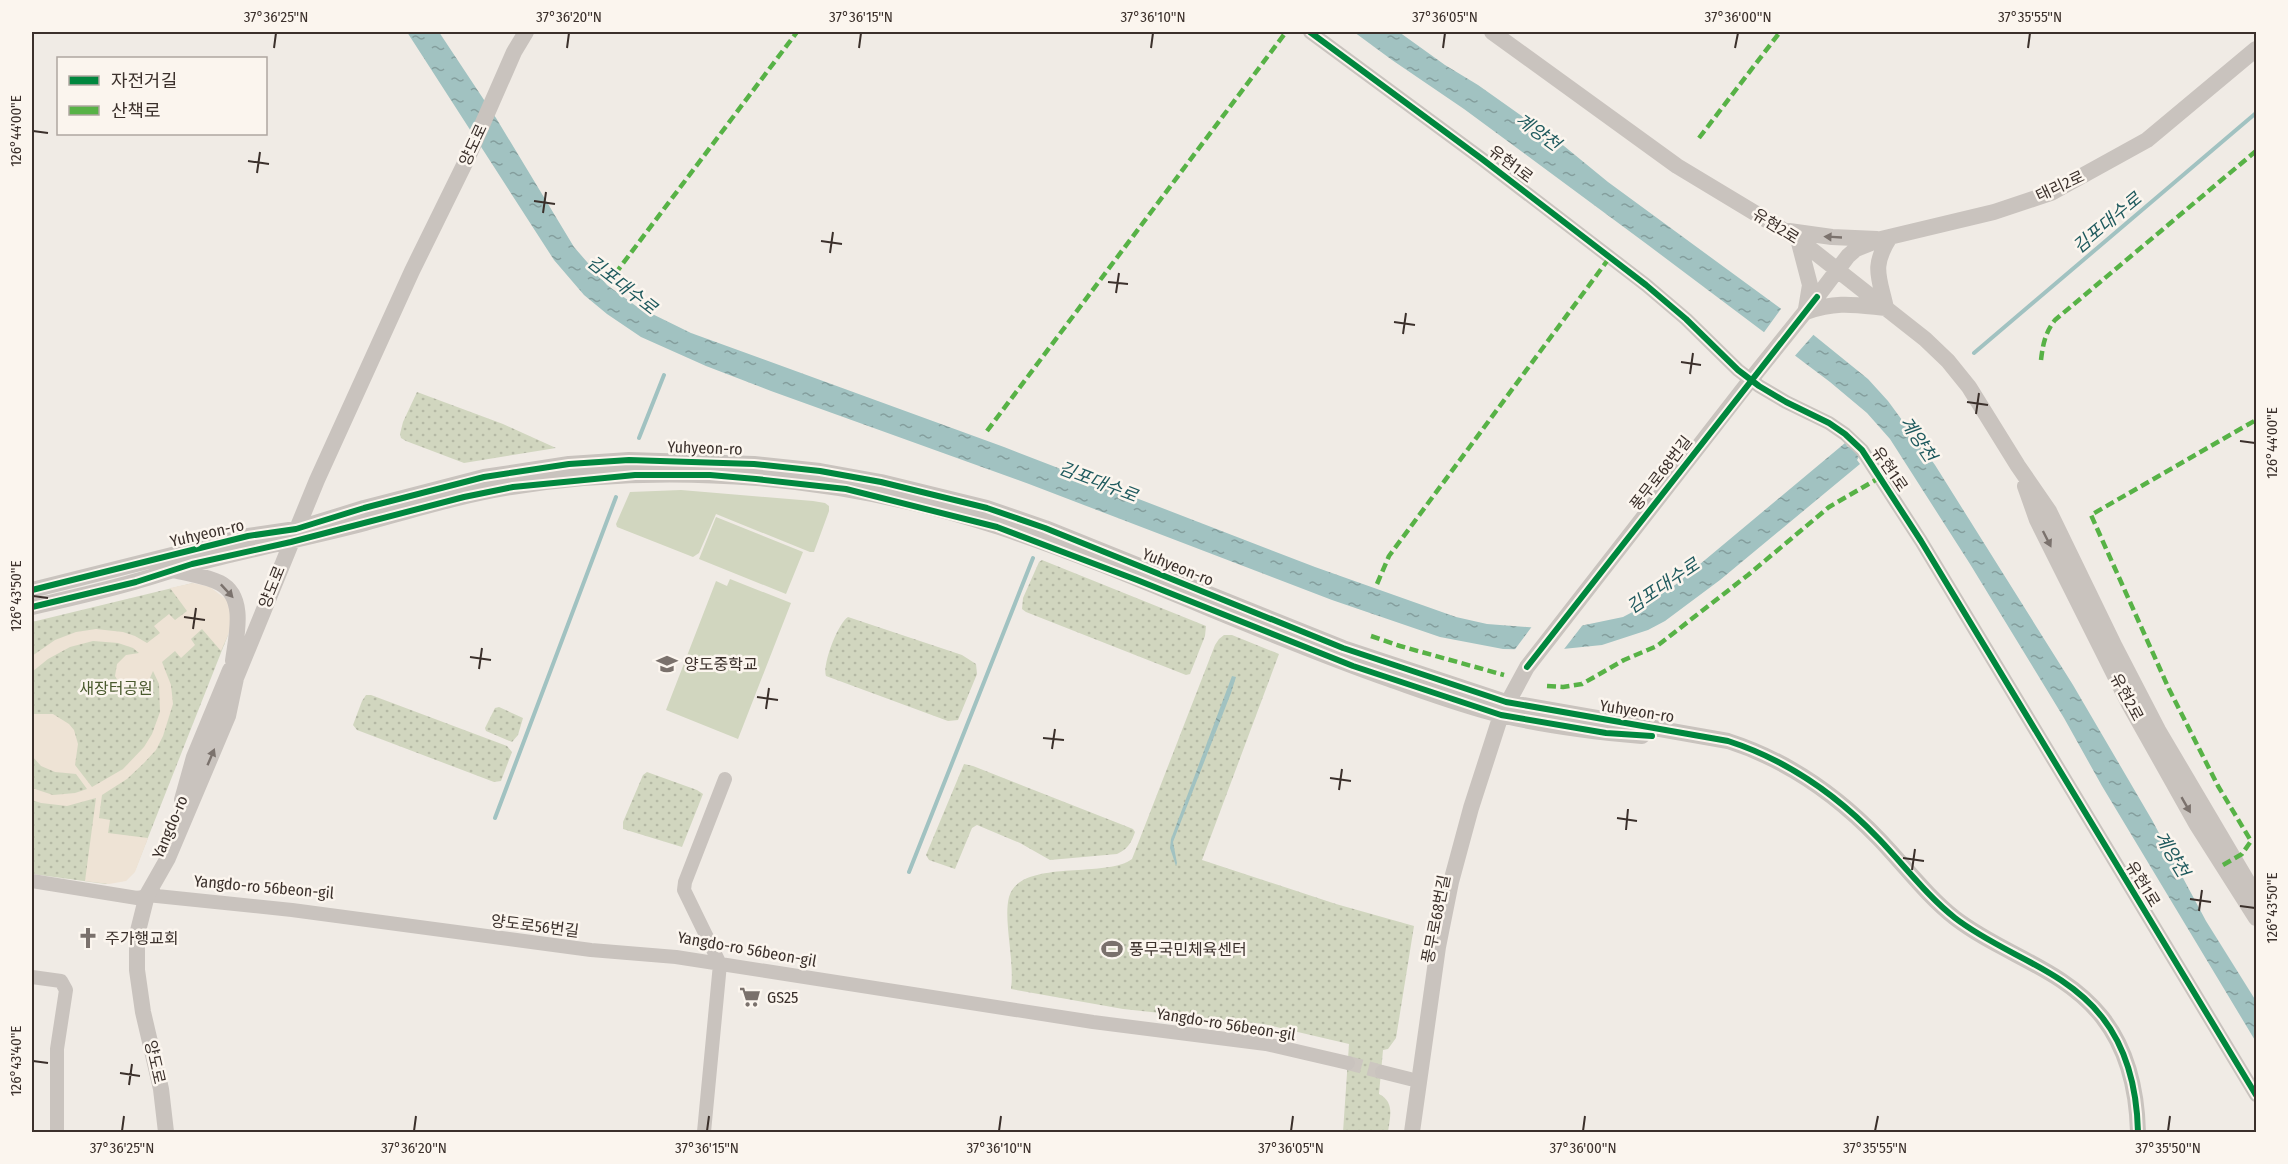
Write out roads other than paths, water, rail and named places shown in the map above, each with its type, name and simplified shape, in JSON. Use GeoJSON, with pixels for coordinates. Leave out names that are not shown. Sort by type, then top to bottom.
{"type":"FeatureCollection","features":[{"type":"Feature","properties":{"kind":"street","name":"양도로"},"geometry":{"type":"LineString","coordinates":[[166,1132],[161,1089],[143,1012],[137,970],[137,935],[142,896],[168,858],[228,716],[236,678],[287,537],[465,153],[518,32]]}},
{"type":"Feature","properties":{"kind":"street","name":"양도로"},"geometry":{"type":"LineString","coordinates":[[491,95],[526,32]]}},
{"type":"Feature","properties":{"kind":"street","name":"유현1로"},"geometry":{"type":"LineString","coordinates":[[1310,32],[1482,159],[1646,285],[1752,380],[1786,402],[1818,416],[1845,434],[1862,450],[1921,541],[2256,1095]]}},
{"type":"Feature","properties":{"kind":"street","name":"유현2로"},"geometry":{"type":"LineString","coordinates":[[1492,32],[1677,166],[1792,235],[1925,339],[1948,361],[1969,387],[2049,511],[2158,730],[2256,896]]}},
{"type":"Feature","properties":{"kind":"street","name":"태리2로"},"geometry":{"type":"LineString","coordinates":[[1818,298],[1848,256],[1856,249],[1885,238],[1994,212],[2051,193],[2147,140],[2256,49]]}},
{"type":"Feature","properties":{"kind":"street"},"geometry":{"type":"LineString","coordinates":[[1792,235],[1832,237],[1885,238],[1877,262],[1886,308],[1818,298],[1792,235]]}},
{"type":"Feature","properties":{"kind":"street","name":"풍무로68번길"},"geometry":{"type":"LineString","coordinates":[[1404,1132],[1430,947],[1453,836],[1483,745],[1527,667],[1748,382],[1818,298]]}},
{"type":"Feature","properties":{"kind":"street","name":"Yuhyeon-ro"},"geometry":{"type":"LineString","coordinates":[[32,590],[248,536],[287,537],[461,483],[569,464],[629,460],[744,463],[802,468],[918,490],[1013,516],[1343,648],[1503,708],[1728,741],[1766,755],[1820,787],[1863,823],[1952,916],[1984,937],[2055,975],[2089,1004],[2112,1034],[2129,1070],[2137,1106],[2138,1132]]}},
{"type":"Feature","properties":{"kind":"street","name":"유현2로"},"geometry":{"type":"LineString","coordinates":[[2018,466],[2037,520],[2129,704],[2198,825],[2256,918]]}},
{"type":"Feature","properties":{"kind":"street"},"geometry":{"type":"LineString","coordinates":[[32,607],[136,582],[287,537]]}},
{"type":"Feature","properties":{"kind":"street","name":"Yangdo-ro"},"geometry":{"type":"LineString","coordinates":[[154,1132],[156,1120],[152,1091],[134,1011],[129,971],[129,935],[142,896],[184,796],[194,757],[287,537]]}},
{"type":"Feature","properties":{"kind":"street"},"geometry":{"type":"LineString","coordinates":[[173,570],[219,583],[230,592],[234,599],[238,620],[233,661]]}},
{"type":"Feature","properties":{"kind":"street"},"geometry":{"type":"LineString","coordinates":[[1503,708],[1606,733],[1665,737],[1724,747],[1751,756],[1800,781],[1873,842],[1924,900],[1955,929],[2048,980],[2081,1005],[2095,1020],[2116,1056],[2130,1101],[2132,1132]]}},
{"type":"Feature","properties":{"kind":"street","name":"풍무로68번길"},"geometry":{"type":"LineString","coordinates":[[1412,1132],[1438,947],[1451,882],[1471,808],[1503,708]]}},
{"type":"Feature","properties":{"kind":"street"},"geometry":{"type":"LineString","coordinates":[[704,1132],[720,964],[684,890],[685,882],[725,779]]}},
{"type":"Feature","properties":{"kind":"street","name":"Yangdo-ro 56beon-gil"},"geometry":{"type":"LineString","coordinates":[[32,881],[142,896],[217,897],[318,907],[551,940],[666,951],[720,964],[1093,1022],[1266,1044],[1348,1064]]}},
{"type":"Feature","properties":{"kind":"street"},"geometry":{"type":"LineString","coordinates":[[32,977],[61,981],[66,990],[57,1049],[57,1132]]}},
{"type":"Feature","properties":{"kind":"street"},"geometry":{"type":"LineString","coordinates":[[1382,1072],[1410,1079]]}},
{"type":"Feature","properties":{"kind":"water"},"geometry":{"type":"Polygon","coordinates":[[[407,32],[439,32],[496,118],[574,247],[607,285],[636,306],[691,333],[1004,447],[1315,567],[1456,617],[1487,624],[1539,628],[1575,627],[1623,617],[1675,585],[1845,443],[1848,447],[1853,446],[1860,455],[1857,460],[1860,464],[1720,580],[1665,621],[1648,630],[1602,645],[1553,650],[1503,649],[1440,637],[1332,600],[1029,484],[771,391],[706,366],[641,337],[584,295],[554,260],[407,32]]]}},
{"type":"Feature","properties":{"kind":"water","name":"계양천"},"geometry":{"type":"Polygon","coordinates":[[[1354,32],[1399,32],[1478,85],[1564,146],[1608,182],[1784,311],[1868,379],[1888,401],[1935,465],[2073,685],[2152,820],[2206,921],[2256,1001],[2256,1042],[1970,564],[1890,439],[1867,413],[1830,382],[1648,245],[1464,109],[1354,32]]]}},
{"type":"Feature","properties":{"kind":"water"},"geometry":{"type":"Polygon","coordinates":[[[1232,676],[1236,677],[1231,693],[1173,842],[1176,866],[1170,848],[1171,839],[1232,676]]]}},
{"type":"Feature","properties":{"kind":"waterway","name":"김포대수로"},"geometry":{"type":"LineString","coordinates":[[1974,353],[2256,113]]}},
{"type":"Feature","properties":{"kind":"waterway"},"geometry":{"type":"LineString","coordinates":[[639,438],[664,375]]}},
{"type":"Feature","properties":{"kind":"waterway"},"geometry":{"type":"LineString","coordinates":[[495,818],[616,497]]}},
{"type":"Feature","properties":{"kind":"waterway"},"geometry":{"type":"LineString","coordinates":[[909,872],[1033,558]]}},
{"type":"Feature","properties":{"kind":"tunnel"},"geometry":{"type":"LineString","coordinates":[[1348,1063],[1382,1072]]}},
{"type":"Feature","properties":{"kind":"place","name":"양도중학교"},"geometry":{"type":"Point","coordinates":[667,664]}},
{"type":"Feature","properties":{"kind":"place","name":"주가행교회"},"geometry":{"type":"Point","coordinates":[88,938]}},
{"type":"Feature","properties":{"kind":"place","name":"풍무국민체육센터"},"geometry":{"type":"Point","coordinates":[1112,949]}},
{"type":"Feature","properties":{"kind":"place","name":"GS25"},"geometry":{"type":"Point","coordinates":[750,997]}},
{"type":"Feature","properties":{"kind":"park label","name":"새장터공원"},"geometry":{"type":"Point","coordinates":[116,688]}}]}
